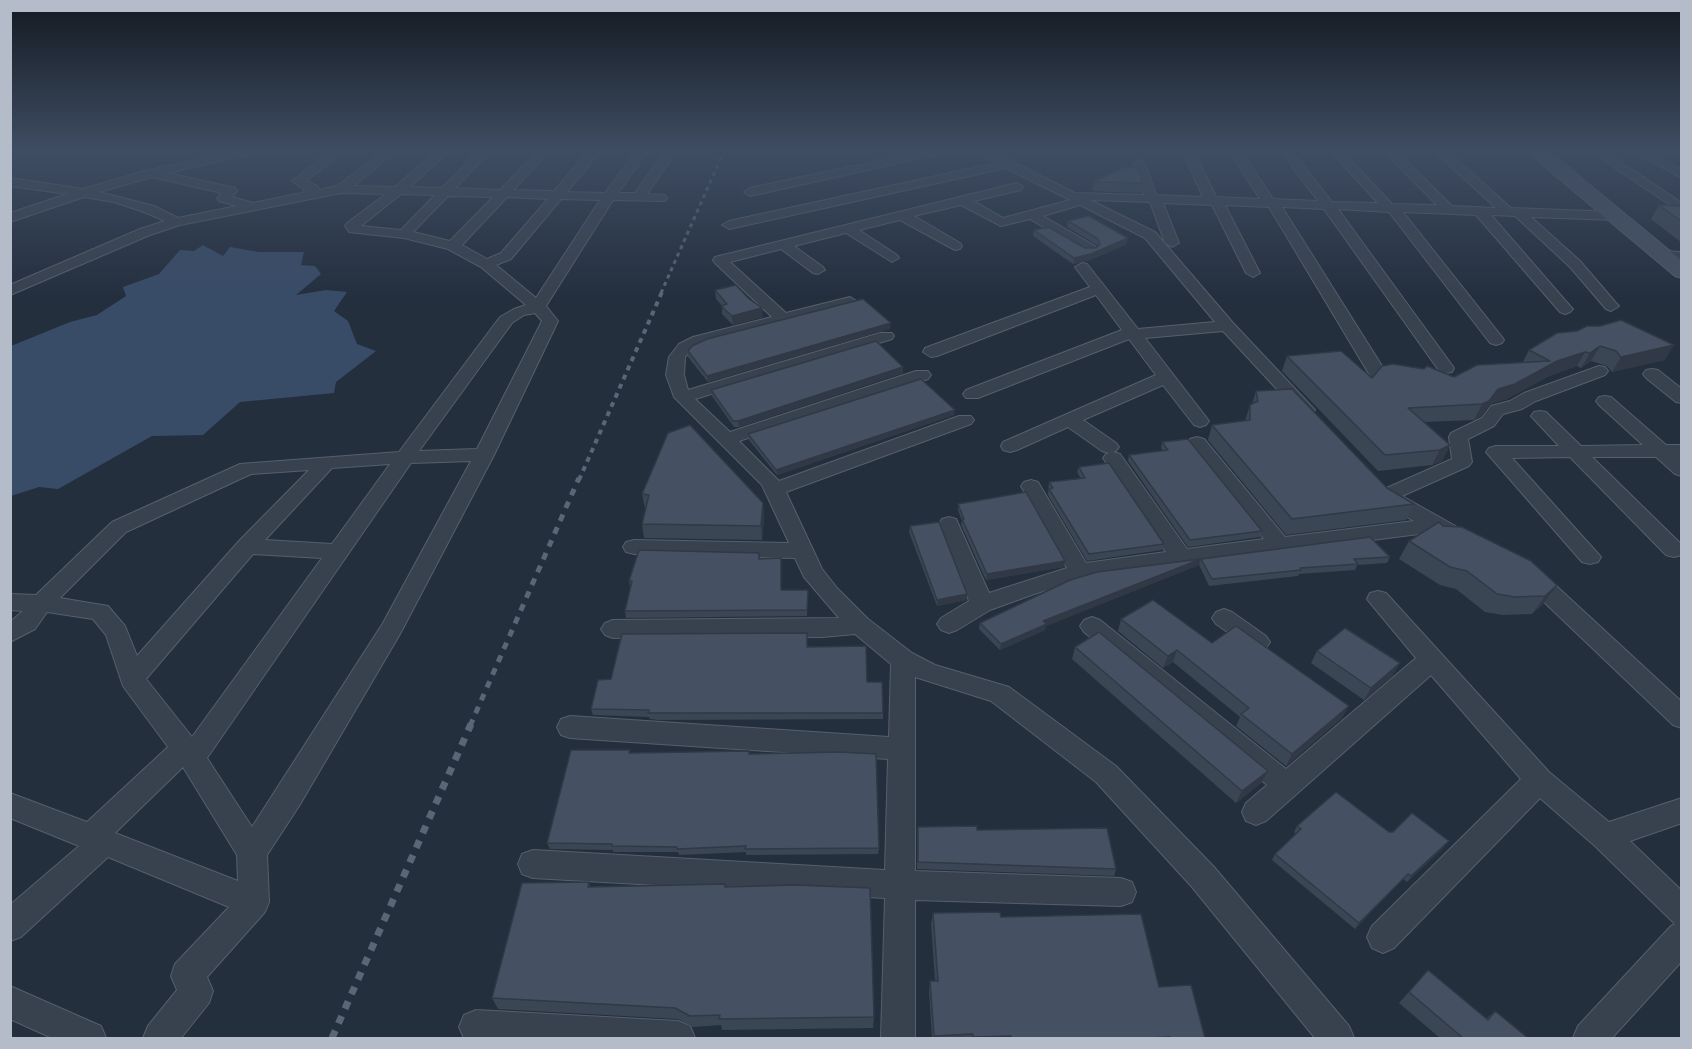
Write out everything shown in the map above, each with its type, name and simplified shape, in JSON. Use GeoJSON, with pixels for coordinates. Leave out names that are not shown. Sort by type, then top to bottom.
{"type":"FeatureCollection","features":[{"type":"Feature","properties":{"kind":"street"},"geometry":{"type":"LineString","coordinates":[[14,215],[63,200]]}},
{"type":"Feature","properties":{"kind":"street"},"geometry":{"type":"LineString","coordinates":[[122,200],[177,222]]}},
{"type":"Feature","properties":{"kind":"street"},"geometry":{"type":"LineString","coordinates":[[230,200],[252,206]]}},
{"type":"Feature","properties":{"kind":"street"},"geometry":{"type":"LineString","coordinates":[[10,291],[145,232],[177,222],[282,200]]}},
{"type":"Feature","properties":{"kind":"street"},"geometry":{"type":"LineString","coordinates":[[252,852],[289,797],[392,628],[484,455],[550,321],[537,307],[486,264],[453,246],[404,234],[352,228],[387,200]]}},
{"type":"Feature","properties":{"kind":"street"},"geometry":{"type":"LineString","coordinates":[[404,234],[438,200]]}},
{"type":"Feature","properties":{"kind":"street"},"geometry":{"type":"LineString","coordinates":[[453,246],[497,200]]}},
{"type":"Feature","properties":{"kind":"street"},"geometry":{"type":"LineString","coordinates":[[486,264],[506,256],[554,200]]}},
{"type":"Feature","properties":{"kind":"street"},"geometry":{"type":"LineString","coordinates":[[10,926],[188,753],[339,552],[405,457],[506,320],[519,312],[537,307],[606,200]]}},
{"type":"Feature","properties":{"kind":"street"},"geometry":{"type":"LineString","coordinates":[[729,225],[843,200]]}},
{"type":"Feature","properties":{"kind":"street"},"geometry":{"type":"LineString","coordinates":[[783,319],[720,260],[962,200],[1001,222],[1032,215],[1069,200]]}},
{"type":"Feature","properties":{"kind":"street"},"geometry":{"type":"LineString","coordinates":[[1078,200],[1150,235],[1227,326],[1316,420]]}},
{"type":"Feature","properties":{"kind":"street"},"geometry":{"type":"LineString","coordinates":[[1153,200],[1172,243]]}},
{"type":"Feature","properties":{"kind":"street"},"geometry":{"type":"LineString","coordinates":[[1182,200],[1617,216]]}},
{"type":"Feature","properties":{"kind":"street"},"geometry":{"type":"LineString","coordinates":[[1269,200],[1378,374]]}},
{"type":"Feature","properties":{"kind":"street"},"geometry":{"type":"LineString","coordinates":[[1324,200],[1446,368]]}},
{"type":"Feature","properties":{"kind":"street"},"geometry":{"type":"LineString","coordinates":[[1383,200],[1496,340]]}},
{"type":"Feature","properties":{"kind":"street"},"geometry":{"type":"LineString","coordinates":[[1439,200],[1449,210]]}},
{"type":"Feature","properties":{"kind":"street"},"geometry":{"type":"LineString","coordinates":[[1498,200],[1575,264],[1611,306]]}},
{"type":"Feature","properties":{"kind":"street"},"geometry":{"type":"LineString","coordinates":[[1598,200],[1682,272]]}},
{"type":"Feature","properties":{"kind":"street"},"geometry":{"type":"LineString","coordinates":[[1669,200],[1682,209]]}},
{"type":"Feature","properties":{"kind":"street"},"geometry":{"type":"LineString","coordinates":[[1214,201],[1253,273]]}},
{"type":"Feature","properties":{"kind":"street"},"geometry":{"type":"LineString","coordinates":[[1480,211],[1565,309]]}},
{"type":"Feature","properties":{"kind":"street"},"geometry":{"type":"LineString","coordinates":[[902,214],[955,246]]}},
{"type":"Feature","properties":{"kind":"street"},"geometry":{"type":"LineString","coordinates":[[1032,215],[1090,249]]}},
{"type":"Feature","properties":{"kind":"street"},"geometry":{"type":"LineString","coordinates":[[847,228],[892,258]]}},
{"type":"Feature","properties":{"kind":"street"},"geometry":{"type":"LineString","coordinates":[[783,244],[818,270]]}},
{"type":"Feature","properties":{"kind":"street"},"geometry":{"type":"LineString","coordinates":[[1662,255],[1682,256]]}},
{"type":"Feature","properties":{"kind":"street"},"geometry":{"type":"LineString","coordinates":[[1082,267],[1200,421]]}},
{"type":"Feature","properties":{"kind":"street"},"geometry":{"type":"LineString","coordinates":[[931,352],[1099,289]]}},
{"type":"Feature","properties":{"kind":"street"},"geometry":{"type":"LineString","coordinates":[[849,302],[699,340],[685,347],[677,357],[675,375],[683,397],[769,481],[775,489],[812,572],[829,594],[860,625],[903,660],[927,672],[1000,694],[1106,774],[1203,877],[1337,1038]]}},
{"type":"Feature","properties":{"kind":"street"},"geometry":{"type":"LineString","coordinates":[[972,394],[1120,335],[1227,326]]}},
{"type":"Feature","properties":{"kind":"street"},"geometry":{"type":"LineString","coordinates":[[683,397],[886,336]]}},
{"type":"Feature","properties":{"kind":"street"},"geometry":{"type":"LineString","coordinates":[[1388,497],[1398,489],[1462,462],[1458,437],[1488,422],[1497,410],[1516,405],[1530,397],[1599,371]]}},
{"type":"Feature","properties":{"kind":"street"},"geometry":{"type":"LineString","coordinates":[[1652,374],[1682,398]]}},
{"type":"Feature","properties":{"kind":"street"},"geometry":{"type":"LineString","coordinates":[[727,440],[922,375]]}},
{"type":"Feature","properties":{"kind":"street"},"geometry":{"type":"LineString","coordinates":[[1010,446],[1166,377]]}},
{"type":"Feature","properties":{"kind":"street"},"geometry":{"type":"LineString","coordinates":[[1605,401],[1682,470]]}},
{"type":"Feature","properties":{"kind":"street"},"geometry":{"type":"LineString","coordinates":[[1540,416],[1674,550]]}},
{"type":"Feature","properties":{"kind":"street"},"geometry":{"type":"LineString","coordinates":[[775,489],[965,420]]}},
{"type":"Feature","properties":{"kind":"street"},"geometry":{"type":"LineString","coordinates":[[1070,420],[1111,453],[1181,557]]}},
{"type":"Feature","properties":{"kind":"street"},"geometry":{"type":"LineString","coordinates":[[1197,443],[1280,545]]}},
{"type":"Feature","properties":{"kind":"street"},"geometry":{"type":"LineString","coordinates":[[1590,557],[1496,452],[1682,451]]}},
{"type":"Feature","properties":{"kind":"street"},"geometry":{"type":"LineString","coordinates":[[10,633],[27,623],[41,603],[119,527],[247,468],[405,457],[484,455]]}},
{"type":"Feature","properties":{"kind":"street"},"geometry":{"type":"LineString","coordinates":[[132,678],[247,546],[327,462]]}},
{"type":"Feature","properties":{"kind":"street"},"geometry":{"type":"LineString","coordinates":[[1372,480],[1388,497],[1470,544]]}},
{"type":"Feature","properties":{"kind":"street"},"geometry":{"type":"LineString","coordinates":[[1031,486],[1080,572]]}},
{"type":"Feature","properties":{"kind":"street"},"geometry":{"type":"LineString","coordinates":[[949,524],[982,604]]}},
{"type":"Feature","properties":{"kind":"street"},"geometry":{"type":"LineString","coordinates":[[949,624],[982,604],[1080,572],[1435,525]]}},
{"type":"Feature","properties":{"kind":"street"},"geometry":{"type":"LineString","coordinates":[[247,546],[339,552]]}},
{"type":"Feature","properties":{"kind":"street"},"geometry":{"type":"LineString","coordinates":[[634,547],[802,551]]}},
{"type":"Feature","properties":{"kind":"street"},"geometry":{"type":"LineString","coordinates":[[1518,568],[1528,572],[1682,718]]}},
{"type":"Feature","properties":{"kind":"street"},"geometry":{"type":"LineString","coordinates":[[1378,599],[1539,780],[1605,837],[1682,912]]}},
{"type":"Feature","properties":{"kind":"street"},"geometry":{"type":"LineString","coordinates":[[10,602],[41,603],[100,612],[117,632],[132,678],[188,753],[252,852],[254,902],[187,976],[197,991],[160,1038]]}},
{"type":"Feature","properties":{"kind":"street"},"geometry":{"type":"LineString","coordinates":[[1224,618],[1280,658]]}},
{"type":"Feature","properties":{"kind":"street"},"geometry":{"type":"LineString","coordinates":[[613,629],[822,628],[860,625]]}},
{"type":"Feature","properties":{"kind":"street"},"geometry":{"type":"LineString","coordinates":[[1092,626],[1286,785]]}},
{"type":"Feature","properties":{"kind":"street"},"geometry":{"type":"LineString","coordinates":[[1256,812],[1286,785],[1355,710],[1432,659]]}},
{"type":"Feature","properties":{"kind":"street"},"geometry":{"type":"LineString","coordinates":[[898,1038],[902,885],[903,660]]}},
{"type":"Feature","properties":{"kind":"street"},"geometry":{"type":"LineString","coordinates":[[570,727],[902,749]]}},
{"type":"Feature","properties":{"kind":"street"},"geometry":{"type":"LineString","coordinates":[[1383,938],[1539,780]]}},
{"type":"Feature","properties":{"kind":"street"},"geometry":{"type":"LineString","coordinates":[[10,805],[254,902]]}},
{"type":"Feature","properties":{"kind":"street"},"geometry":{"type":"LineString","coordinates":[[1605,837],[1682,810]]}},
{"type":"Feature","properties":{"kind":"street"},"geometry":{"type":"LineString","coordinates":[[533,864],[902,885],[1121,892]]}},
{"type":"Feature","properties":{"kind":"street"},"geometry":{"type":"LineString","coordinates":[[1590,1038],[1682,937]]}},
{"type":"Feature","properties":{"kind":"street"},"geometry":{"type":"LineString","coordinates":[[10,1002],[89,1038]]}},
{"type":"Feature","properties":{"kind":"street"},"geometry":{"type":"LineString","coordinates":[[476,1027],[678,1038]]}},
{"type":"Feature","properties":{"kind":"water"},"geometry":{"type":"Polygon","coordinates":[[[203,245],[223,256],[230,247],[259,252],[304,252],[301,265],[315,266],[321,274],[296,295],[326,290],[347,292],[334,311],[348,321],[357,344],[376,351],[336,382],[334,393],[240,402],[203,435],[152,436],[58,489],[39,487],[11,496],[11,346],[70,322],[97,315],[126,296],[123,287],[159,274],[180,250],[194,251],[203,245]]]}},
{"type":"Feature","properties":{"kind":"building"},"geometry":{"type":"Polygon","coordinates":[[[1659,205],[1682,206],[1682,222],[1659,205]]]}},
{"type":"Feature","properties":{"kind":"building"},"geometry":{"type":"Polygon","coordinates":[[[1089,216],[1128,238],[1091,254],[1074,258],[1034,230],[1049,227],[1085,248],[1096,248],[1100,244],[1098,239],[1068,221],[1089,216]]]}},
{"type":"Feature","properties":{"kind":"building"},"geometry":{"type":"Polygon","coordinates":[[[736,285],[762,308],[732,316],[721,306],[727,304],[715,290],[736,285]]]}},
{"type":"Feature","properties":{"kind":"building"},"geometry":{"type":"Polygon","coordinates":[[[863,299],[891,323],[707,376],[688,351],[692,346],[707,339],[863,299]]]}},
{"type":"Feature","properties":{"kind":"building"},"geometry":{"type":"Polygon","coordinates":[[[1621,320],[1674,345],[1621,357],[1616,351],[1600,346],[1590,353],[1585,352],[1557,361],[1515,384],[1498,389],[1489,401],[1482,404],[1408,408],[1450,445],[1440,450],[1385,455],[1287,356],[1341,351],[1372,378],[1382,366],[1393,364],[1424,369],[1427,366],[1454,377],[1477,365],[1550,361],[1529,350],[1557,333],[1577,331],[1587,326],[1600,326],[1621,320]]]}},
{"type":"Feature","properties":{"kind":"building"},"geometry":{"type":"Polygon","coordinates":[[[876,341],[903,367],[738,421],[733,421],[711,390],[876,341]]]}},
{"type":"Feature","properties":{"kind":"building"},"geometry":{"type":"Polygon","coordinates":[[[921,379],[955,410],[776,470],[748,434],[921,379]]]}},
{"type":"Feature","properties":{"kind":"building"},"geometry":{"type":"Polygon","coordinates":[[[1292,389],[1387,488],[1414,504],[1292,519],[1212,425],[1250,420],[1250,405],[1258,401],[1256,391],[1292,389]]]}},
{"type":"Feature","properties":{"kind":"building"},"geometry":{"type":"Polygon","coordinates":[[[690,425],[763,503],[761,526],[642,524],[649,495],[642,494],[668,433],[690,425]]]}},
{"type":"Feature","properties":{"kind":"building"},"geometry":{"type":"Polygon","coordinates":[[[1188,439],[1262,531],[1190,540],[1129,455],[1168,450],[1162,442],[1188,439]]]}},
{"type":"Feature","properties":{"kind":"building"},"geometry":{"type":"Polygon","coordinates":[[[1109,463],[1164,544],[1089,554],[1049,489],[1053,488],[1049,482],[1085,478],[1079,467],[1109,463]]]}},
{"type":"Feature","properties":{"kind":"building"},"geometry":{"type":"Polygon","coordinates":[[[1026,492],[1065,561],[987,574],[962,519],[964,519],[958,504],[1026,492]]]}},
{"type":"Feature","properties":{"kind":"building"},"geometry":{"type":"Polygon","coordinates":[[[939,522],[967,594],[937,600],[910,526],[939,522]]]}},
{"type":"Feature","properties":{"kind":"building"},"geometry":{"type":"Polygon","coordinates":[[[1439,522],[1443,526],[1462,527],[1531,561],[1557,585],[1545,596],[1515,597],[1497,594],[1467,571],[1450,567],[1409,541],[1439,522]]]}},
{"type":"Feature","properties":{"kind":"building"},"geometry":{"type":"Polygon","coordinates":[[[1370,537],[1390,557],[1354,559],[1358,564],[1300,568],[1301,570],[1212,579],[1201,559],[1370,537]]]}},
{"type":"Feature","properties":{"kind":"building"},"geometry":{"type":"Polygon","coordinates":[[[639,550],[759,553],[759,559],[781,558],[781,590],[808,590],[807,610],[625,611],[632,581],[629,581],[639,550]]]}},
{"type":"Feature","properties":{"kind":"building"},"geometry":{"type":"Polygon","coordinates":[[[1201,559],[1043,621],[1047,624],[1001,644],[980,623],[1070,580],[1097,572],[1201,559]]]}},
{"type":"Feature","properties":{"kind":"building"},"geometry":{"type":"Polygon","coordinates":[[[1153,600],[1212,643],[1236,626],[1349,706],[1292,754],[1241,714],[1249,708],[1177,650],[1168,656],[1121,619],[1153,600]]]}},
{"type":"Feature","properties":{"kind":"building"},"geometry":{"type":"Polygon","coordinates":[[[1345,628],[1400,663],[1371,688],[1317,651],[1345,628]]]}},
{"type":"Feature","properties":{"kind":"building"},"geometry":{"type":"Polygon","coordinates":[[[1099,632],[1268,771],[1242,791],[1075,647],[1099,632]]]}},
{"type":"Feature","properties":{"kind":"building"},"geometry":{"type":"Polygon","coordinates":[[[807,633],[807,647],[866,646],[867,682],[882,682],[883,713],[648,713],[649,710],[591,709],[598,680],[611,679],[622,634],[807,633]]]}},
{"type":"Feature","properties":{"kind":"building"},"geometry":{"type":"Polygon","coordinates":[[[571,750],[630,750],[629,753],[749,751],[749,754],[840,752],[876,754],[879,848],[745,849],[746,846],[677,849],[677,847],[612,846],[612,844],[547,843],[571,750]]]}},
{"type":"Feature","properties":{"kind":"building"},"geometry":{"type":"Polygon","coordinates":[[[1336,792],[1389,832],[1393,832],[1412,813],[1449,841],[1411,876],[1408,874],[1359,923],[1275,854],[1301,829],[1297,826],[1336,792]]]}},
{"type":"Feature","properties":{"kind":"building"},"geometry":{"type":"Polygon","coordinates":[[[977,826],[977,830],[1107,828],[1116,869],[918,862],[918,827],[977,826]]]}},
{"type":"Feature","properties":{"kind":"building"},"geometry":{"type":"Polygon","coordinates":[[[589,882],[588,887],[725,884],[725,887],[795,885],[870,888],[874,1017],[719,1019],[720,1015],[690,1016],[675,1008],[492,998],[522,883],[589,882]]]}},
{"type":"Feature","properties":{"kind":"building"},"geometry":{"type":"Polygon","coordinates":[[[1000,912],[1001,917],[1141,914],[1159,987],[1191,985],[1205,1038],[1011,1038],[1011,1036],[973,1037],[973,1034],[934,1036],[930,981],[938,981],[933,913],[1000,912]]]}},
{"type":"Feature","properties":{"kind":"building"},"geometry":{"type":"Polygon","coordinates":[[[1428,970],[1488,1020],[1495,1011],[1528,1038],[1463,1038],[1409,992],[1428,970]]]}},
{"type":"Feature","properties":{"kind":"railway"},"geometry":{"type":"LineString","coordinates":[[661,293],[702,200]]}},
{"type":"Feature","properties":{"kind":"railway"},"geometry":{"type":"LineString","coordinates":[[579,480],[662,292]]}},
{"type":"Feature","properties":{"kind":"railway"},"geometry":{"type":"LineString","coordinates":[[470,726],[579,478]]}},
{"type":"Feature","properties":{"kind":"railway"},"geometry":{"type":"LineString","coordinates":[[332,1038],[471,724]]}}]}
